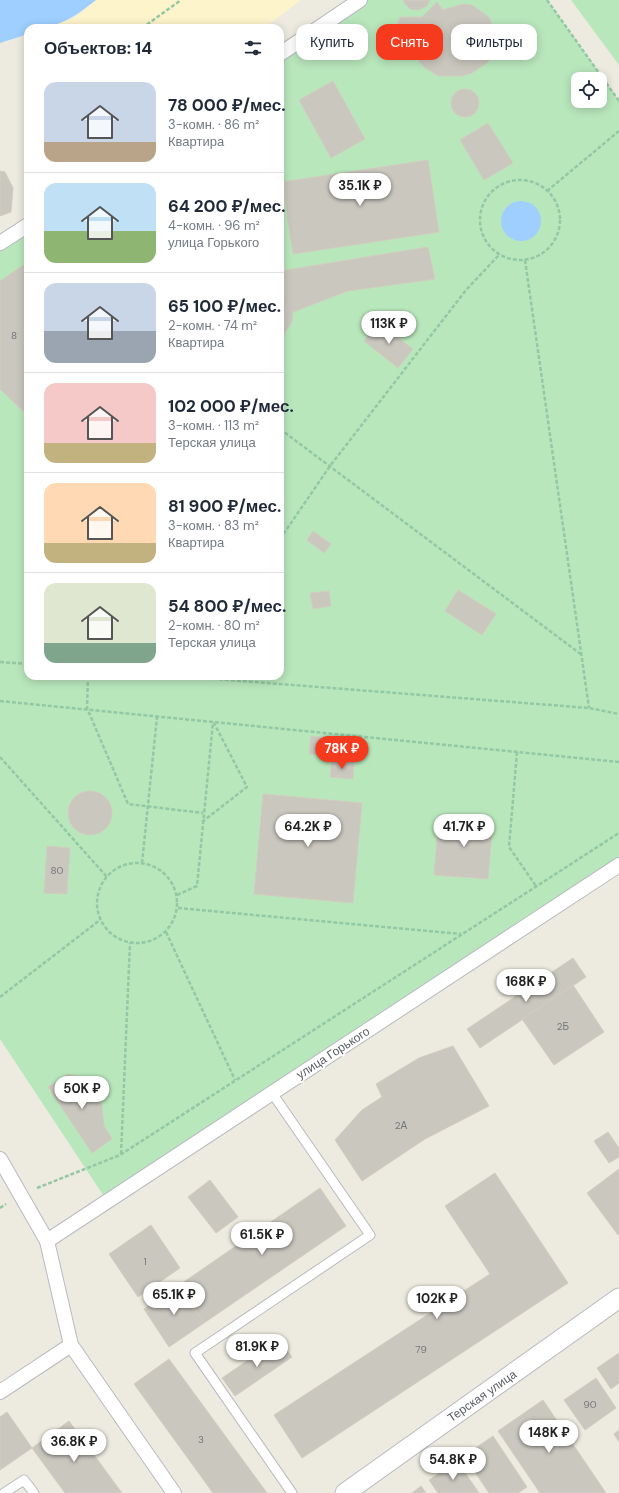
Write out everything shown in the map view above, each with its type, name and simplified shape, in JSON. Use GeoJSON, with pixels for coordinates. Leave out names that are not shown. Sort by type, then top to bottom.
{"type":"FeatureCollection","features":[{"type":"Feature","properties":{"kind":"street"},"geometry":{"type":"LineString","coordinates":[[284,51],[360,0]]}},
{"type":"Feature","properties":{"kind":"street"},"geometry":{"type":"LineString","coordinates":[[0,243],[24,228]]}},
{"type":"Feature","properties":{"kind":"street","name":"улица Горького"},"geometry":{"type":"LineString","coordinates":[[47,1240],[618,868]]}},
{"type":"Feature","properties":{"kind":"street"},"geometry":{"type":"LineString","coordinates":[[0,1159],[47,1240],[71,1345],[174,1493]]}},
{"type":"Feature","properties":{"kind":"street","name":"Терская улица"},"geometry":{"type":"LineString","coordinates":[[345,1493],[619,1298]]}},
{"type":"Feature","properties":{"kind":"street"},"geometry":{"type":"LineString","coordinates":[[0,1392],[71,1345]]}},
{"type":"Feature","properties":{"kind":"lane"},"geometry":{"type":"LineString","coordinates":[[272,1093],[370,1235],[195,1353],[292,1493]]}},
{"type":"Feature","properties":{"kind":"lane"},"geometry":{"type":"LineString","coordinates":[[4,1493],[24,1480],[34,1493]]}},
{"type":"Feature","properties":{"kind":"path"},"geometry":{"type":"LineString","coordinates":[[148,24],[181,0]]}},
{"type":"Feature","properties":{"kind":"path"},"geometry":{"type":"LineString","coordinates":[[547,0],[619,101]]}},
{"type":"Feature","properties":{"kind":"path"},"geometry":{"type":"LineString","coordinates":[[547,191],[619,132]]}},
{"type":"Feature","properties":{"kind":"path"},"geometry":{"type":"LineString","coordinates":[[526,180],[540,184],[559,207],[561,225],[553,243],[540,256],[525,260],[499,255],[485,241],[479,223],[484,201],[502,184],[526,180]]}},
{"type":"Feature","properties":{"kind":"path"},"geometry":{"type":"LineString","coordinates":[[284,533],[330,466],[466,290],[499,255]]}},
{"type":"Feature","properties":{"kind":"path"},"geometry":{"type":"LineString","coordinates":[[525,260],[589,708]]}},
{"type":"Feature","properties":{"kind":"path"},"geometry":{"type":"LineString","coordinates":[[284,432],[582,655]]}},
{"type":"Feature","properties":{"kind":"path"},"geometry":{"type":"LineString","coordinates":[[0,662],[24,664]]}},
{"type":"Feature","properties":{"kind":"path"},"geometry":{"type":"LineString","coordinates":[[88,680],[87,708],[128,804],[148,805],[203,814]]}},
{"type":"Feature","properties":{"kind":"path"},"geometry":{"type":"LineString","coordinates":[[237,680],[589,708],[619,714]]}},
{"type":"Feature","properties":{"kind":"path"},"geometry":{"type":"LineString","coordinates":[[0,701],[87,708],[158,717],[619,762]]}},
{"type":"Feature","properties":{"kind":"path"},"geometry":{"type":"LineString","coordinates":[[142,863],[158,717]]}},
{"type":"Feature","properties":{"kind":"path"},"geometry":{"type":"LineString","coordinates":[[177,895],[197,886],[213,722]]}},
{"type":"Feature","properties":{"kind":"path"},"geometry":{"type":"LineString","coordinates":[[202,823],[247,788],[213,722]]}},
{"type":"Feature","properties":{"kind":"path"},"geometry":{"type":"LineString","coordinates":[[517,752],[509,847],[536,886]]}},
{"type":"Feature","properties":{"kind":"path"},"geometry":{"type":"LineString","coordinates":[[0,757],[108,876]]}},
{"type":"Feature","properties":{"kind":"path"},"geometry":{"type":"LineString","coordinates":[[21,1194],[120,1155],[619,832]]}},
{"type":"Feature","properties":{"kind":"path"},"geometry":{"type":"LineString","coordinates":[[142,863],[154,866],[165,873],[173,884],[177,895],[178,908],[174,921],[166,932],[155,940],[143,944],[130,943],[115,937],[104,927],[98,913],[97,897],[102,883],[108,876],[112,871],[126,864],[142,863]]}},
{"type":"Feature","properties":{"kind":"path"},"geometry":{"type":"LineString","coordinates":[[178,908],[461,934]]}},
{"type":"Feature","properties":{"kind":"path"},"geometry":{"type":"LineString","coordinates":[[0,997],[100,920]]}},
{"type":"Feature","properties":{"kind":"path"},"geometry":{"type":"LineString","coordinates":[[166,932],[235,1080]]}},
{"type":"Feature","properties":{"kind":"path"},"geometry":{"type":"LineString","coordinates":[[120,1155],[130,943]]}},
{"type":"Feature","properties":{"kind":"green space"},"geometry":{"type":"Polygon","coordinates":[[[360,0],[547,0],[598,72],[571,72],[571,108],[607,108],[607,84],[619,101],[619,865],[107,1201],[0,1039],[0,243],[24,228],[24,680],[284,680],[284,51],[296,43],[296,60],[368,60],[368,24],[324,24],[360,0]]]}},
{"type":"Feature","properties":{"kind":"green space"},"geometry":{"type":"Polygon","coordinates":[[[571,0],[619,0],[619,65],[571,0]]]}},
{"type":"Feature","properties":{"kind":"sand"},"geometry":{"type":"Polygon","coordinates":[[[96,0],[301,0],[269,24],[57,24],[74,18],[96,0]]]}},
{"type":"Feature","properties":{"kind":"water"},"geometry":{"type":"Polygon","coordinates":[[[0,0],[96,0],[73,17],[57,24],[24,24],[24,35],[0,43],[0,0]]]}},
{"type":"Feature","properties":{"kind":"water"},"geometry":{"type":"Polygon","coordinates":[[[517,201],[525,201],[532,204],[538,210],[541,221],[538,232],[532,238],[525,241],[517,241],[510,238],[504,232],[501,225],[501,217],[504,210],[510,204],[517,201]]]}},
{"type":"Feature","properties":{"kind":"building"},"geometry":{"type":"Polygon","coordinates":[[[403,0],[430,0],[427,6],[418,10],[410,9],[403,0]]]}},
{"type":"Feature","properties":{"kind":"building"},"geometry":{"type":"Polygon","coordinates":[[[437,2],[443,10],[462,4],[472,5],[489,17],[492,24],[451,24],[451,60],[490,60],[472,73],[462,76],[439,76],[425,68],[418,60],[443,60],[443,24],[398,24],[400,17],[422,17],[437,2]]]}},
{"type":"Feature","properties":{"kind":"building"},"geometry":{"type":"Polygon","coordinates":[[[333,81],[365,139],[331,158],[299,100],[333,81]]]}},
{"type":"Feature","properties":{"kind":"building"},"geometry":{"type":"Polygon","coordinates":[[[465,89],[475,93],[479,103],[475,113],[465,117],[455,113],[451,103],[455,93],[465,89]]]}},
{"type":"Feature","properties":{"kind":"building"},"geometry":{"type":"Polygon","coordinates":[[[488,123],[513,163],[484,180],[460,140],[488,123]]]}},
{"type":"Feature","properties":{"kind":"building"},"geometry":{"type":"Polygon","coordinates":[[[428,160],[439,232],[293,254],[284,195],[284,182],[428,160]]]}},
{"type":"Feature","properties":{"kind":"building"},"geometry":{"type":"Polygon","coordinates":[[[0,171],[5,172],[13,188],[11,212],[0,216],[0,171]]]}},
{"type":"Feature","properties":{"kind":"building"},"geometry":{"type":"Polygon","coordinates":[[[428,247],[435,279],[348,291],[293,312],[292,321],[284,335],[284,270],[428,247]]]}},
{"type":"Feature","properties":{"kind":"building"},"geometry":{"type":"Polygon","coordinates":[[[24,265],[24,412],[0,389],[0,281],[24,265]]]}},
{"type":"Feature","properties":{"kind":"building"},"geometry":{"type":"Polygon","coordinates":[[[379,323],[413,349],[398,368],[364,341],[379,323]]]}},
{"type":"Feature","properties":{"kind":"building"},"geometry":{"type":"Polygon","coordinates":[[[313,531],[331,544],[324,553],[307,540],[313,531]]]}},
{"type":"Feature","properties":{"kind":"building"},"geometry":{"type":"Polygon","coordinates":[[[458,590],[496,614],[482,635],[445,611],[458,590]]]}},
{"type":"Feature","properties":{"kind":"building"},"geometry":{"type":"Polygon","coordinates":[[[329,591],[331,606],[313,609],[310,593],[329,591]]]}},
{"type":"Feature","properties":{"kind":"building"},"geometry":{"type":"Polygon","coordinates":[[[311,736],[353,741],[351,759],[309,754],[311,736]]]}},
{"type":"Feature","properties":{"kind":"building"},"geometry":{"type":"Polygon","coordinates":[[[332,760],[354,762],[353,779],[330,777],[332,760]]]}},
{"type":"Feature","properties":{"kind":"building"},"geometry":{"type":"Polygon","coordinates":[[[90,791],[102,795],[108,801],[112,813],[108,825],[102,831],[90,835],[78,831],[72,825],[68,813],[72,801],[78,795],[90,791]]]}},
{"type":"Feature","properties":{"kind":"building"},"geometry":{"type":"Polygon","coordinates":[[[263,794],[362,803],[353,903],[254,894],[263,794]]]}},
{"type":"Feature","properties":{"kind":"building"},"geometry":{"type":"Polygon","coordinates":[[[439,816],[493,820],[488,879],[434,875],[439,816]]]}},
{"type":"Feature","properties":{"kind":"building"},"geometry":{"type":"Polygon","coordinates":[[[47,846],[70,848],[67,894],[44,893],[47,846]]]}},
{"type":"Feature","properties":{"kind":"building"},"geometry":{"type":"Polygon","coordinates":[[[573,958],[586,977],[480,1048],[467,1029],[573,958]]]}},
{"type":"Feature","properties":{"kind":"building"},"geometry":{"type":"Polygon","coordinates":[[[573,985],[604,1032],[554,1065],[522,1019],[573,985]]]}},
{"type":"Feature","properties":{"kind":"building"},"geometry":{"type":"Polygon","coordinates":[[[453,1046],[489,1106],[425,1139],[362,1181],[335,1140],[362,1110],[382,1097],[376,1084],[419,1058],[453,1046]]]}},
{"type":"Feature","properties":{"kind":"building"},"geometry":{"type":"Polygon","coordinates":[[[68,1074],[82,1079],[97,1089],[102,1106],[104,1126],[112,1139],[92,1153],[48,1087],[68,1074]]]}},
{"type":"Feature","properties":{"kind":"building"},"geometry":{"type":"Polygon","coordinates":[[[608,1132],[619,1148],[619,1157],[609,1163],[594,1141],[608,1132]]]}},
{"type":"Feature","properties":{"kind":"building"},"geometry":{"type":"Polygon","coordinates":[[[619,1169],[619,1234],[618,1235],[587,1193],[619,1169]]]}},
{"type":"Feature","properties":{"kind":"building"},"geometry":{"type":"Polygon","coordinates":[[[495,1173],[568,1283],[302,1458],[274,1415],[490,1274],[445,1206],[495,1173]]]}},
{"type":"Feature","properties":{"kind":"building"},"geometry":{"type":"Polygon","coordinates":[[[210,1180],[238,1217],[216,1233],[188,1197],[210,1180]]]}},
{"type":"Feature","properties":{"kind":"building"},"geometry":{"type":"Polygon","coordinates":[[[320,1188],[346,1226],[204,1323],[178,1286],[320,1188]]]}},
{"type":"Feature","properties":{"kind":"building"},"geometry":{"type":"Polygon","coordinates":[[[151,1225],[180,1268],[138,1297],[109,1254],[151,1225]]]}},
{"type":"Feature","properties":{"kind":"building"},"geometry":{"type":"Polygon","coordinates":[[[178,1286],[204,1323],[169,1347],[144,1309],[178,1286]]]}},
{"type":"Feature","properties":{"kind":"building"},"geometry":{"type":"Polygon","coordinates":[[[279,1339],[292,1357],[235,1396],[222,1378],[279,1339]]]}},
{"type":"Feature","properties":{"kind":"building"},"geometry":{"type":"Polygon","coordinates":[[[619,1353],[619,1383],[611,1389],[597,1368],[619,1353]]]}},
{"type":"Feature","properties":{"kind":"building"},"geometry":{"type":"Polygon","coordinates":[[[169,1359],[267,1493],[213,1493],[134,1384],[169,1359]]]}},
{"type":"Feature","properties":{"kind":"building"},"geometry":{"type":"Polygon","coordinates":[[[596,1378],[616,1408],[585,1430],[564,1400],[596,1378]]]}},
{"type":"Feature","properties":{"kind":"building"},"geometry":{"type":"Polygon","coordinates":[[[543,1400],[606,1493],[540,1493],[498,1431],[543,1400]]]}},
{"type":"Feature","properties":{"kind":"building"},"geometry":{"type":"Polygon","coordinates":[[[7,1412],[32,1448],[0,1470],[0,1417],[7,1412]]]}},
{"type":"Feature","properties":{"kind":"building"},"geometry":{"type":"Polygon","coordinates":[[[69,1421],[122,1493],[65,1493],[32,1448],[69,1421]]]}},
{"type":"Feature","properties":{"kind":"building"},"geometry":{"type":"Polygon","coordinates":[[[619,1430],[619,1442],[614,1434],[619,1430]]]}},
{"type":"Feature","properties":{"kind":"building"},"geometry":{"type":"Polygon","coordinates":[[[493,1436],[527,1487],[518,1493],[489,1493],[464,1456],[493,1436]]]}},
{"type":"Feature","properties":{"kind":"building"},"geometry":{"type":"Polygon","coordinates":[[[457,1461],[479,1493],[438,1493],[429,1480],[457,1461]]]}},
{"type":"Feature","properties":{"kind":"building"},"geometry":{"type":"Polygon","coordinates":[[[421,1486],[426,1493],[412,1493],[421,1486]]]}}]}
